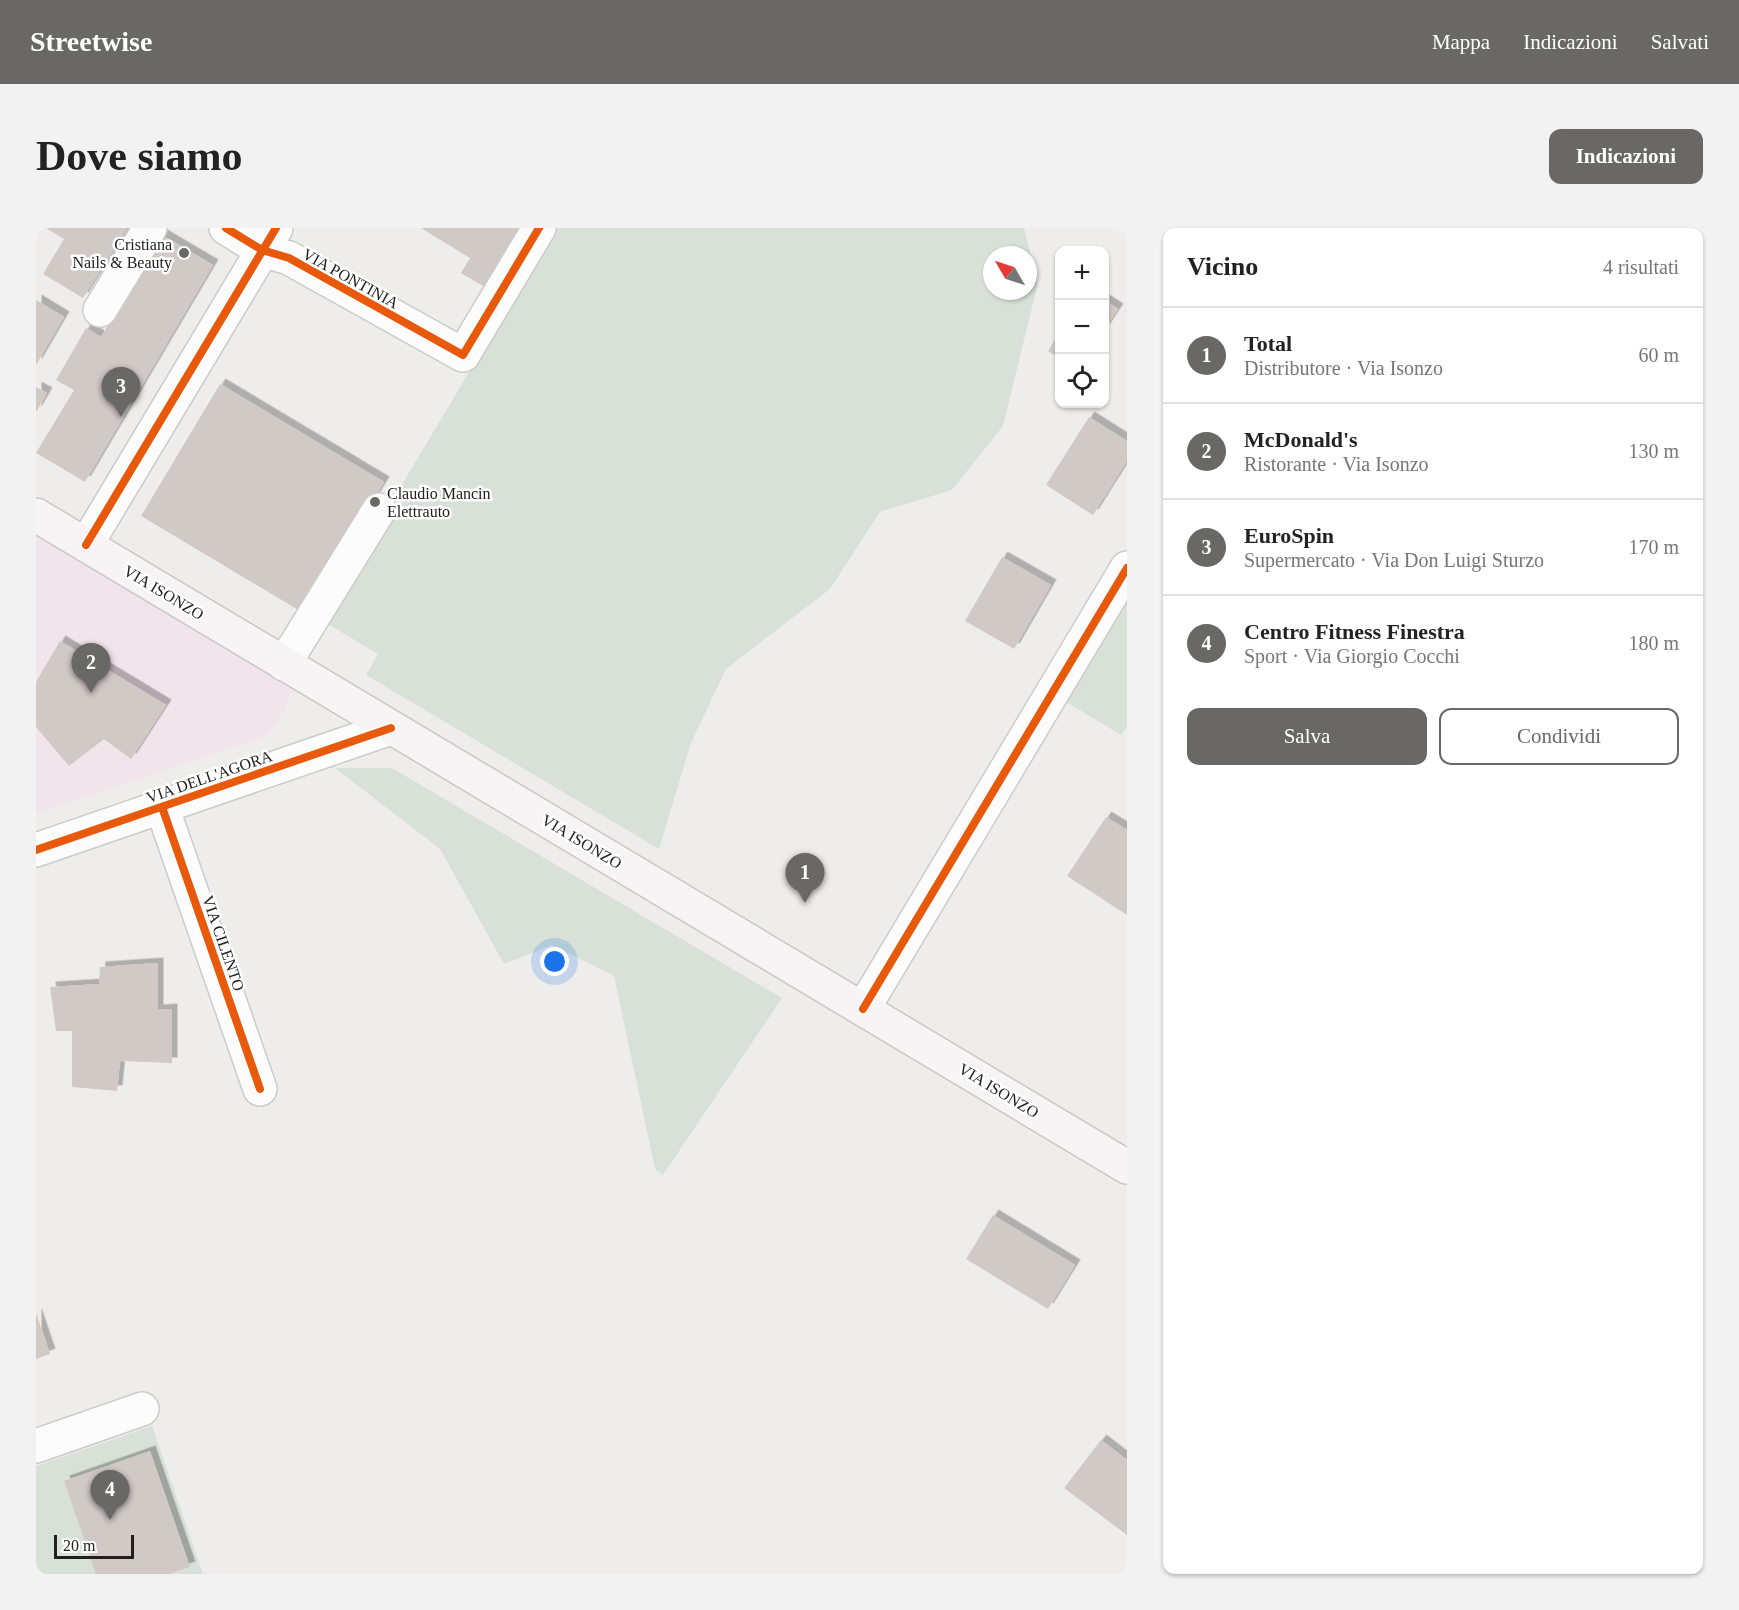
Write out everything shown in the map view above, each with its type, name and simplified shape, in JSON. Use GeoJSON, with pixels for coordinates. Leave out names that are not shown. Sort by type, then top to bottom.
{"type":"FeatureCollection","features":[{"type":"Feature","properties":{"kind":"main road","name":"VIA ISONZO"},"geometry":{"type":"LineString","coordinates":[[36,515],[1127,1167]]}},
{"type":"Feature","properties":{"kind":"street"},"geometry":{"type":"LineString","coordinates":[[100,310],[150,228]]}},
{"type":"Feature","properties":{"kind":"street","name":"VIA PONTINIA"},"geometry":{"type":"LineString","coordinates":[[226,228],[269,239],[289,258],[463,355],[539,228]]}},
{"type":"Feature","properties":{"kind":"street"},"geometry":{"type":"LineString","coordinates":[[86,544],[269,239]]}},
{"type":"Feature","properties":{"kind":"street"},"geometry":{"type":"LineString","coordinates":[[284,664],[379,510]]}},
{"type":"Feature","properties":{"kind":"street"},"geometry":{"type":"LineString","coordinates":[[863,1009],[1127,568]]}},
{"type":"Feature","properties":{"kind":"street","name":"VIA DELL'AGORA"},"geometry":{"type":"LineString","coordinates":[[36,850],[391,728]]}},
{"type":"Feature","properties":{"kind":"street","name":"VIA CILENTO"},"geometry":{"type":"LineString","coordinates":[[162,807],[260,1089]]}},
{"type":"Feature","properties":{"kind":"street"},"geometry":{"type":"LineString","coordinates":[[36,1446],[142,1409]]}},
{"type":"Feature","properties":{"kind":"shaded area"},"geometry":{"type":"Polygon","coordinates":[[[555,228],[1024,228],[1029,246],[983,246],[983,300],[1034,300],[1003,426],[952,490],[880,512],[830,589],[726,669],[691,743],[659,849],[366,675],[378,654],[321,620],[555,228]]]}},
{"type":"Feature","properties":{"kind":"shaded area"},"geometry":{"type":"Polygon","coordinates":[[[36,496],[301,653],[285,710],[268,735],[36,814],[36,496]]]}},
{"type":"Feature","properties":{"kind":"shaded area"},"geometry":{"type":"Polygon","coordinates":[[[1127,591],[1127,726],[1121,735],[1063,700],[1127,591]]]}},
{"type":"Feature","properties":{"kind":"shaded area"},"geometry":{"type":"Polygon","coordinates":[[[335,768],[392,768],[782,998],[663,1175],[655,1169],[614,976],[552,945],[504,964],[440,849],[335,768]]]}},
{"type":"Feature","properties":{"kind":"shaded area"},"geometry":{"type":"Polygon","coordinates":[[[152,1426],[203,1574],[36,1574],[36,1466],[152,1426]]]}},
{"type":"Feature","properties":{"kind":"building"},"geometry":{"type":"Polygon","coordinates":[[[46,228],[127,228],[83,298],[43,274],[64,239],[46,228]]]}},
{"type":"Feature","properties":{"kind":"building"},"geometry":{"type":"Polygon","coordinates":[[[421,228],[534,228],[495,293],[461,273],[470,258],[421,228]]]}},
{"type":"Feature","properties":{"kind":"building"},"geometry":{"type":"Polygon","coordinates":[[[162,235],[213,265],[85,482],[36,453],[74,390],[56,380],[86,328],[101,337],[162,235]]]}},
{"type":"Feature","properties":{"kind":"building"},"geometry":{"type":"Polygon","coordinates":[[[36,300],[64,317],[36,365],[36,300]]]}},
{"type":"Feature","properties":{"kind":"building"},"geometry":{"type":"Polygon","coordinates":[[[1109,303],[1118,309],[1109,322],[1109,303]]]}},
{"type":"Feature","properties":{"kind":"building"},"geometry":{"type":"Polygon","coordinates":[[[1055,340],[1055,355],[1048,351],[1055,340]]]}},
{"type":"Feature","properties":{"kind":"building"},"geometry":{"type":"Polygon","coordinates":[[[220,384],[384,482],[305,614],[141,516],[220,384]]]}},
{"type":"Feature","properties":{"kind":"building"},"geometry":{"type":"Polygon","coordinates":[[[36,387],[47,393],[36,412],[36,387]]]}},
{"type":"Feature","properties":{"kind":"building"},"geometry":{"type":"Polygon","coordinates":[[[1089,417],[1127,441],[1127,461],[1093,515],[1046,485],[1089,417]]]}},
{"type":"Feature","properties":{"kind":"building"},"geometry":{"type":"Polygon","coordinates":[[[1002,557],[1051,585],[1014,649],[965,621],[1002,557]]]}},
{"type":"Feature","properties":{"kind":"building"},"geometry":{"type":"Polygon","coordinates":[[[60,641],[166,705],[131,759],[104,739],[69,766],[36,727],[36,682],[60,641]]]}},
{"type":"Feature","properties":{"kind":"building"},"geometry":{"type":"Polygon","coordinates":[[[1106,817],[1127,830],[1127,915],[1067,876],[1106,817]]]}},
{"type":"Feature","properties":{"kind":"building"},"geometry":{"type":"Polygon","coordinates":[[[158,963],[158,1010],[172,1009],[172,1063],[120,1061],[117,1091],[72,1087],[72,1031],[56,1031],[50,987],[99,984],[100,967],[158,963]]]}},
{"type":"Feature","properties":{"kind":"building"},"geometry":{"type":"Polygon","coordinates":[[[993,1215],[1075,1265],[1048,1309],[966,1259],[993,1215]]]}},
{"type":"Feature","properties":{"kind":"building"},"geometry":{"type":"Polygon","coordinates":[[[36,1313],[50,1354],[36,1359],[36,1313]]]}},
{"type":"Feature","properties":{"kind":"building"},"geometry":{"type":"Polygon","coordinates":[[[1101,1440],[1127,1460],[1127,1535],[1064,1488],[1101,1440]]]}},
{"type":"Feature","properties":{"kind":"building"},"geometry":{"type":"Polygon","coordinates":[[[150,1451],[190,1567],[169,1574],[96,1574],[64,1481],[150,1451]]]}},
{"type":"Feature","properties":{"kind":"cycle path"},"geometry":{"type":"LineString","coordinates":[[226,228],[262,250],[289,258],[463,355],[539,228]]}},
{"type":"Feature","properties":{"kind":"cycle path"},"geometry":{"type":"LineString","coordinates":[[86,545],[276,228]]}},
{"type":"Feature","properties":{"kind":"cycle path"},"geometry":{"type":"LineString","coordinates":[[863,1009],[1127,568]]}},
{"type":"Feature","properties":{"kind":"cycle path"},"geometry":{"type":"LineString","coordinates":[[36,850],[391,728]]}},
{"type":"Feature","properties":{"kind":"cycle path"},"geometry":{"type":"LineString","coordinates":[[162,807],[260,1089]]}},
{"type":"Feature","properties":{"kind":"place","name":"Cristiana Nails & Beauty"},"geometry":{"type":"Point","coordinates":[184,253]}},
{"type":"Feature","properties":{"kind":"place","name":"EuroSpin"},"geometry":{"type":"Point","coordinates":[121,417]}},
{"type":"Feature","properties":{"kind":"place","name":"Claudio Mancin Elettrauto"},"geometry":{"type":"Point","coordinates":[375,502]}},
{"type":"Feature","properties":{"kind":"place","name":"McDonald's"},"geometry":{"type":"Point","coordinates":[91,693]}},
{"type":"Feature","properties":{"kind":"place","name":"Total"},"geometry":{"type":"Point","coordinates":[805,903]}},
{"type":"Feature","properties":{"kind":"place","name":"Centro Fitness Finestra"},"geometry":{"type":"Point","coordinates":[110,1520]}}]}
